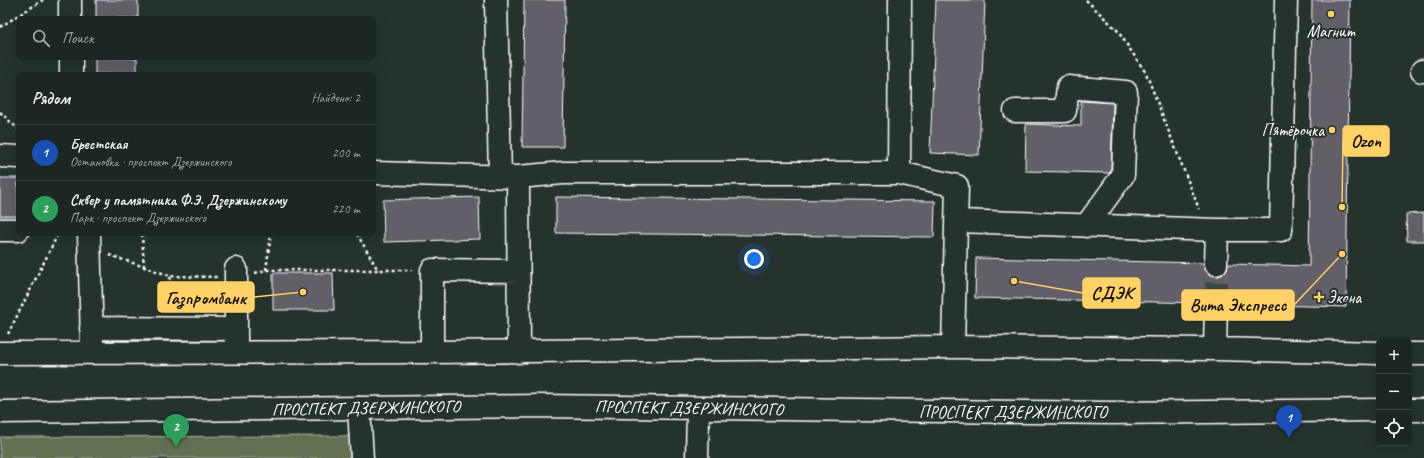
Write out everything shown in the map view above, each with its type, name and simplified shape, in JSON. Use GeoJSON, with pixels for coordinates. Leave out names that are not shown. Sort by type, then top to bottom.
{"type":"FeatureCollection","features":[{"type":"Feature","properties":{"kind":"street"},"geometry":{"type":"LineString","coordinates":[[70,0],[70,16]]}},
{"type":"Feature","properties":{"kind":"street"},"geometry":{"type":"LineString","coordinates":[[496,0],[509,176],[518,271],[519,352]]}},
{"type":"Feature","properties":{"kind":"street"},"geometry":{"type":"LineString","coordinates":[[899,173],[900,0]]}},
{"type":"Feature","properties":{"kind":"street"},"geometry":{"type":"LineString","coordinates":[[957,221],[1211,230],[1280,230],[1286,0]]}},
{"type":"Feature","properties":{"kind":"street"},"geometry":{"type":"LineString","coordinates":[[71,60],[71,72]]}},
{"type":"Feature","properties":{"kind":"street"},"geometry":{"type":"LineString","coordinates":[[1015,111],[1065,111],[1068,87],[1126,92],[1123,175],[1086,226]]}},
{"type":"Feature","properties":{"kind":"street"},"geometry":{"type":"LineString","coordinates":[[0,156],[16,157]]}},
{"type":"Feature","properties":{"kind":"street"},"geometry":{"type":"LineString","coordinates":[[376,173],[509,176],[563,173],[899,173],[957,186],[953,347]]}},
{"type":"Feature","properties":{"kind":"street"},"geometry":{"type":"LineString","coordinates":[[0,230],[16,230]]}},
{"type":"Feature","properties":{"kind":"street"},"geometry":{"type":"LineString","coordinates":[[1211,230],[1216,264]]}},
{"type":"Feature","properties":{"kind":"street"},"geometry":{"type":"LineString","coordinates":[[89,241],[92,353]]}},
{"type":"Feature","properties":{"kind":"street"},"geometry":{"type":"LineString","coordinates":[[432,352],[432,270],[518,271]]}},
{"type":"Feature","properties":{"kind":"street"},"geometry":{"type":"LineString","coordinates":[[236,273],[236,353]]}},
{"type":"Feature","properties":{"kind":"street"},"geometry":{"type":"LineString","coordinates":[[1215,349],[1216,304]]}},
{"type":"Feature","properties":{"kind":"street"},"geometry":{"type":"LineString","coordinates":[[91,328],[236,329]]}},
{"type":"Feature","properties":{"kind":"street"},"geometry":{"type":"LineString","coordinates":[[3,345],[92,353],[519,352],[953,347],[1215,349],[1376,353]]}},
{"type":"Feature","properties":{"kind":"street"},"geometry":{"type":"LineString","coordinates":[[1412,354],[1424,354]]}},
{"type":"Feature","properties":{"kind":"street","name":"ПРОСПЕКТ ДЗЕРЖИНСКОГО"},"geometry":{"type":"LineString","coordinates":[[0,412],[538,406],[1104,413],[1376,410]]}},
{"type":"Feature","properties":{"kind":"street"},"geometry":{"type":"LineString","coordinates":[[359,408],[362,458]]}},
{"type":"Feature","properties":{"kind":"street"},"geometry":{"type":"LineString","coordinates":[[697,458],[698,409]]}},
{"type":"Feature","properties":{"kind":"street"},"geometry":{"type":"LineString","coordinates":[[1412,410],[1424,410]]}},
{"type":"Feature","properties":{"kind":"path"},"geometry":{"type":"LineString","coordinates":[[18,16],[44,0]]}},
{"type":"Feature","properties":{"kind":"path"},"geometry":{"type":"LineString","coordinates":[[1086,0],[1117,30],[1146,72],[1211,230]]}},
{"type":"Feature","properties":{"kind":"path"},"geometry":{"type":"LineString","coordinates":[[0,27],[16,17]]}},
{"type":"Feature","properties":{"kind":"path"},"geometry":{"type":"LineString","coordinates":[[0,112],[16,127]]}},
{"type":"Feature","properties":{"kind":"path"},"geometry":{"type":"LineString","coordinates":[[3,345],[57,236]]}},
{"type":"Feature","properties":{"kind":"path"},"geometry":{"type":"LineString","coordinates":[[142,236],[144,267]]}},
{"type":"Feature","properties":{"kind":"path"},"geometry":{"type":"LineString","coordinates":[[266,270],[270,236]]}},
{"type":"Feature","properties":{"kind":"path"},"geometry":{"type":"LineString","coordinates":[[358,236],[378,270]]}},
{"type":"Feature","properties":{"kind":"path"},"geometry":{"type":"LineString","coordinates":[[89,241],[144,267],[171,276],[266,270],[432,270]]}},
{"type":"Feature","properties":{"kind":"path"},"geometry":{"type":"LineString","coordinates":[[153,328],[171,276]]}},
{"type":"Feature","properties":{"kind":"green space"},"geometry":{"type":"Polygon","coordinates":[[[351,436],[352,458],[0,458],[0,437],[351,436]]]}},
{"type":"Feature","properties":{"kind":"building"},"geometry":{"type":"Polygon","coordinates":[[[96,0],[138,0],[138,16],[96,16],[96,0]]]}},
{"type":"Feature","properties":{"kind":"building"},"geometry":{"type":"Polygon","coordinates":[[[524,0],[565,0],[563,147],[522,147],[524,0]]]}},
{"type":"Feature","properties":{"kind":"building"},"geometry":{"type":"Polygon","coordinates":[[[936,0],[985,0],[979,155],[930,153],[936,0]]]}},
{"type":"Feature","properties":{"kind":"building"},"geometry":{"type":"Polygon","coordinates":[[[1312,0],[1350,0],[1346,307],[1228,304],[1227,298],[1223,294],[1217,292],[1210,293],[1206,297],[1204,303],[975,298],[976,258],[1204,263],[1205,270],[1209,274],[1216,276],[1222,275],[1226,271],[1229,264],[1309,266],[1312,0]]]}},
{"type":"Feature","properties":{"kind":"building"},"geometry":{"type":"Polygon","coordinates":[[[95,60],[137,60],[137,72],[95,72],[95,60]]]}},
{"type":"Feature","properties":{"kind":"building"},"geometry":{"type":"Polygon","coordinates":[[[1081,101],[1113,103],[1111,171],[1109,173],[1025,171],[1026,124],[1081,126],[1081,101]]]}},
{"type":"Feature","properties":{"kind":"building"},"geometry":{"type":"Polygon","coordinates":[[[0,178],[16,178],[16,216],[0,216],[0,178]]]}},
{"type":"Feature","properties":{"kind":"building"},"geometry":{"type":"Polygon","coordinates":[[[479,197],[480,239],[384,242],[383,200],[479,197]]]}},
{"type":"Feature","properties":{"kind":"building"},"geometry":{"type":"Polygon","coordinates":[[[556,197],[935,201],[934,237],[556,233],[556,197]]]}},
{"type":"Feature","properties":{"kind":"building"},"geometry":{"type":"Polygon","coordinates":[[[1424,213],[1424,241],[1407,241],[1406,214],[1424,213]]]}},
{"type":"Feature","properties":{"kind":"building"},"geometry":{"type":"Polygon","coordinates":[[[273,273],[333,273],[334,310],[273,310],[273,273]]]}},
{"type":"Feature","properties":{"kind":"tunnel"},"geometry":{"type":"LineString","coordinates":[[1216,264],[1216,304]]}},
{"type":"Feature","properties":{"kind":"place","name":"Магнит"},"geometry":{"type":"Point","coordinates":[1331,14]}},
{"type":"Feature","properties":{"kind":"place","name":"Пятёрочка"},"geometry":{"type":"Point","coordinates":[1332,130]}},
{"type":"Feature","properties":{"kind":"place","name":"Ozon"},"geometry":{"type":"Point","coordinates":[1342,207]}},
{"type":"Feature","properties":{"kind":"place","name":"Вита Экспресс"},"geometry":{"type":"Point","coordinates":[1342,254]}},
{"type":"Feature","properties":{"kind":"place","name":"СДЭК"},"geometry":{"type":"Point","coordinates":[1014,281]}},
{"type":"Feature","properties":{"kind":"place","name":"Газпромбанк"},"geometry":{"type":"Point","coordinates":[303,292]}},
{"type":"Feature","properties":{"kind":"place","name":"Экона"},"geometry":{"type":"Point","coordinates":[1319,297]}},
{"type":"Feature","properties":{"kind":"place","name":"Брестская"},"geometry":{"type":"Point","coordinates":[1289,438]}},
{"type":"Feature","properties":{"kind":"place","name":"Сквер у памятника Ф.Э. Дзержинскому"},"geometry":{"type":"Point","coordinates":[176,447]}}]}
